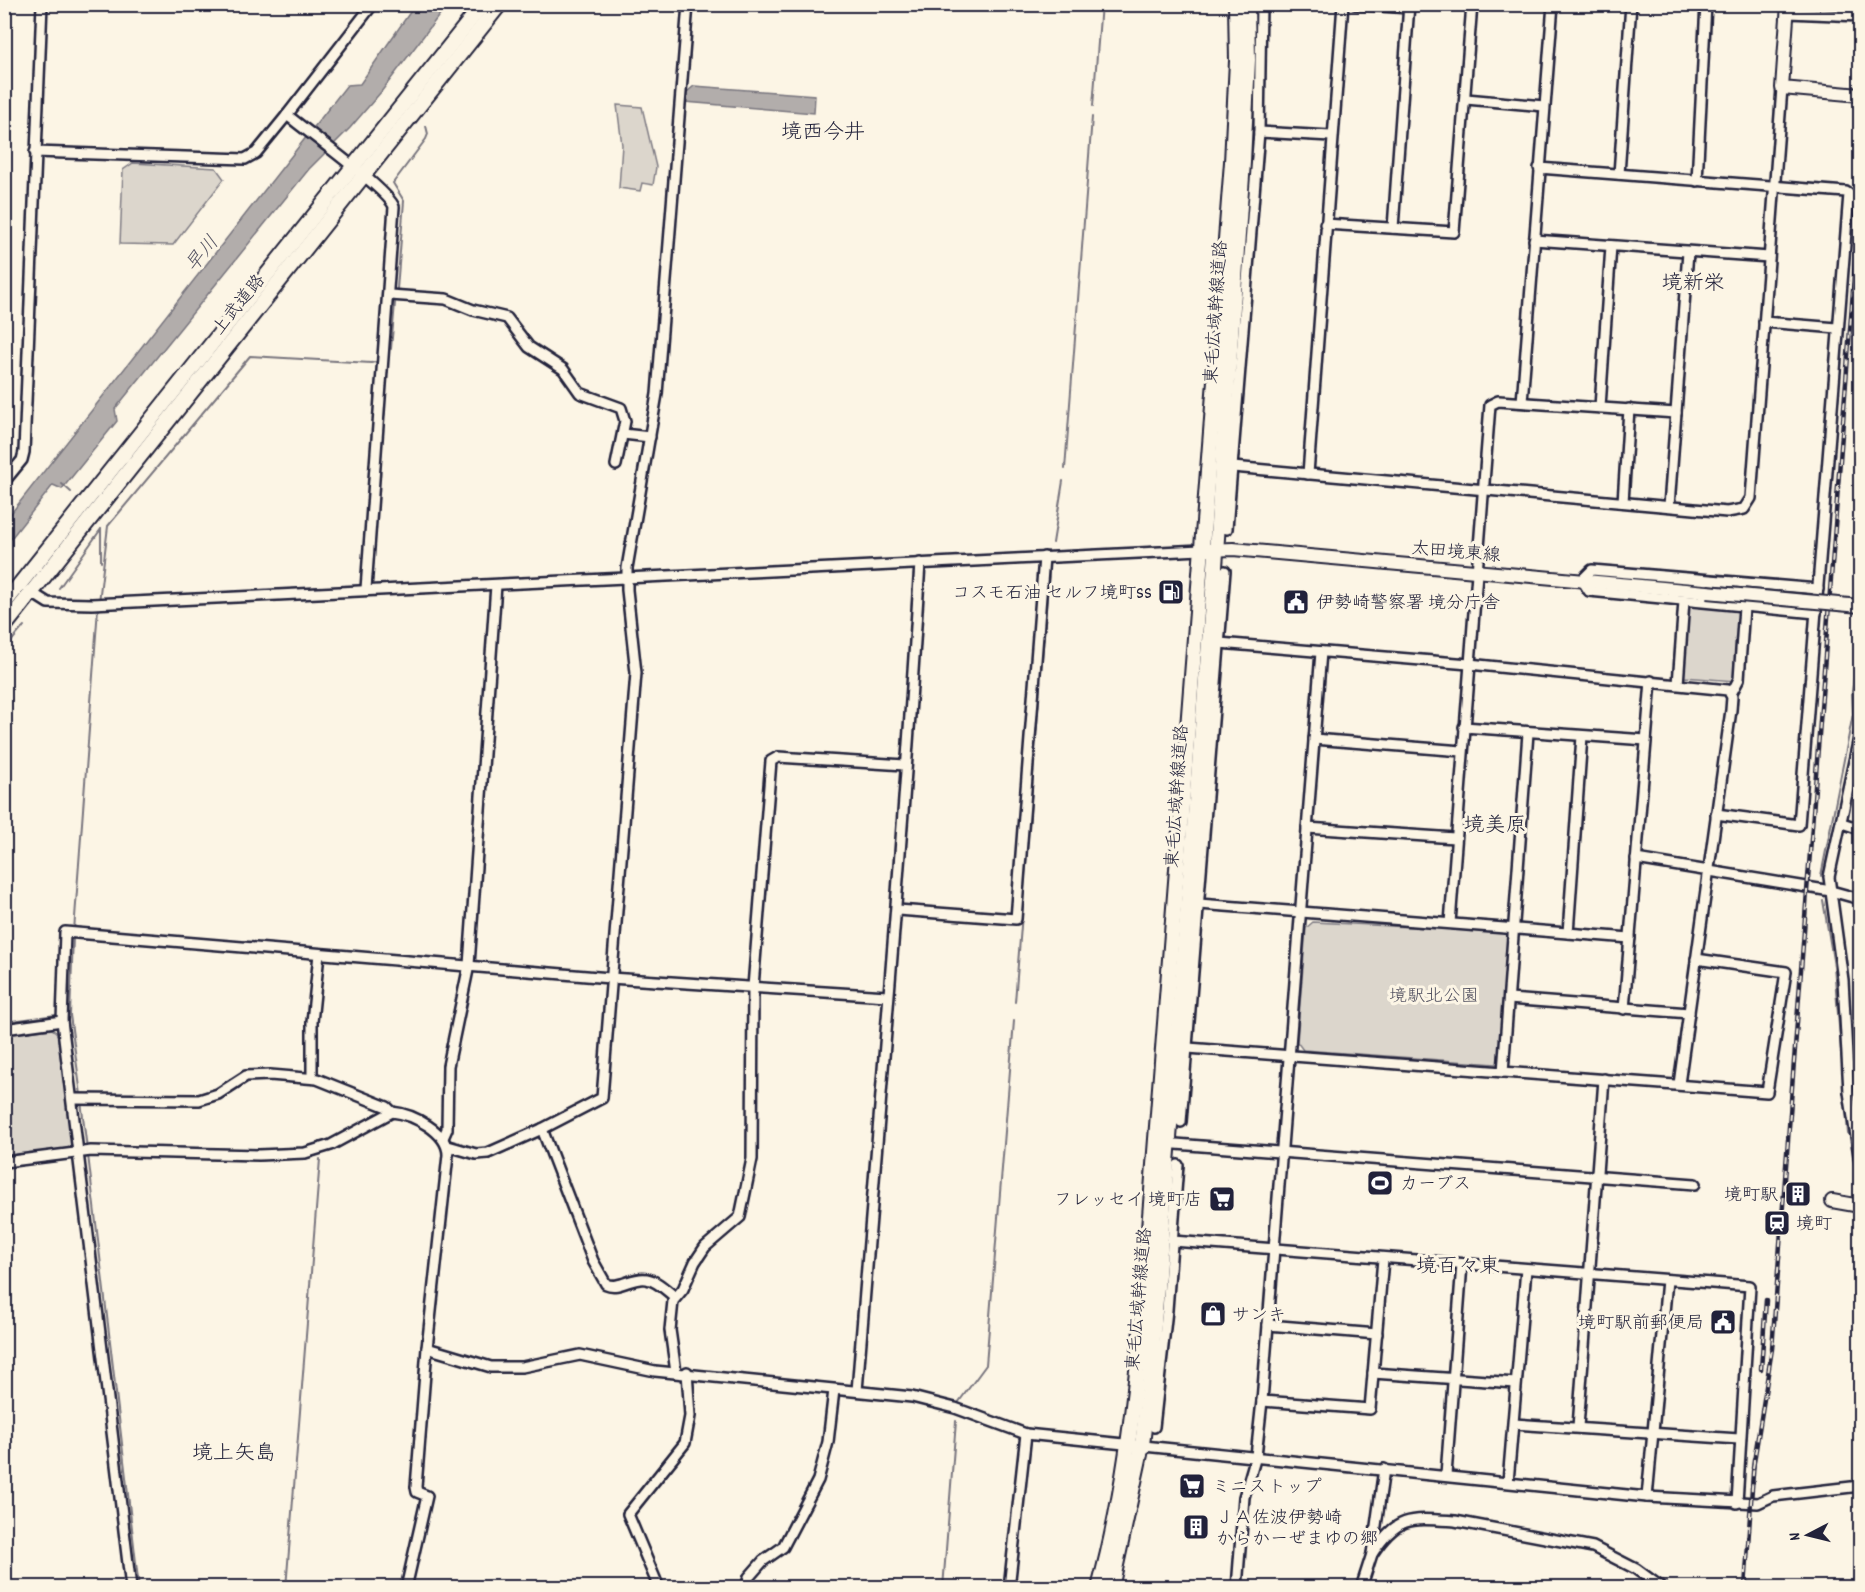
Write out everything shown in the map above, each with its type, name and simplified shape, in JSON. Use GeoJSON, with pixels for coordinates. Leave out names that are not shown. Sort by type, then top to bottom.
{"type":"FeatureCollection","features":[{"type":"Feature","properties":{"kind":"highway","name":"上武道路"},"geometry":{"type":"LineString","coordinates":[[4,603],[348,164],[483,4]]}},
{"type":"Feature","properties":{"kind":"highway","name":"上武道路"},"geometry":{"type":"LineString","coordinates":[[4,627],[500,4]]}},
{"type":"Feature","properties":{"kind":"highway","name":"東毛広域幹線道路"},"geometry":{"type":"LineString","coordinates":[[1111,1587],[1153,1320],[1163,1208],[1162,1143],[1201,550],[1234,142],[1237,60],[1236,4]]}},
{"type":"Feature","properties":{"kind":"highway","name":"東毛広域幹線道路"},"geometry":{"type":"LineString","coordinates":[[1099,1587],[1135,1444],[1141,1329],[1178,1003],[1229,366],[1246,112],[1247,4]]}},
{"type":"Feature","properties":{"kind":"main road"},"geometry":{"type":"LineString","coordinates":[[1788,9],[1782,88],[1860,95]]}},
{"type":"Feature","properties":{"kind":"main road","name":"太田境東線"},"geometry":{"type":"LineString","coordinates":[[1201,550],[1582,580],[1860,606]]}},
{"type":"Feature","properties":{"kind":"main road"},"geometry":{"type":"LineString","coordinates":[[1832,1201],[1856,1205]]}},
{"type":"Feature","properties":{"kind":"street"},"geometry":{"type":"LineString","coordinates":[[4,482],[21,460],[24,452],[42,4]]}},
{"type":"Feature","properties":{"kind":"street"},"geometry":{"type":"LineString","coordinates":[[35,152],[245,159],[256,153],[373,4]]}},
{"type":"Feature","properties":{"kind":"street"},"geometry":{"type":"LineString","coordinates":[[73,1099],[199,1100],[218,1094],[251,1075],[312,1078],[387,1107],[392,1112],[432,1129],[445,1142],[482,1154],[542,1130],[602,1098],[636,673],[627,577],[657,394],[688,4]]}},
{"type":"Feature","properties":{"kind":"street"},"geometry":{"type":"LineString","coordinates":[[1227,529],[1259,132],[1261,4]]}},
{"type":"Feature","properties":{"kind":"street"},"geometry":{"type":"LineString","coordinates":[[1308,474],[1331,136],[1343,4]]}},
{"type":"Feature","properties":{"kind":"street"},"geometry":{"type":"LineString","coordinates":[[1355,4],[1409,6],[1393,228]]}},
{"type":"Feature","properties":{"kind":"street"},"geometry":{"type":"LineString","coordinates":[[1325,224],[1454,232],[1472,4]]}},
{"type":"Feature","properties":{"kind":"street"},"geometry":{"type":"LineString","coordinates":[[1522,402],[1553,4]]}},
{"type":"Feature","properties":{"kind":"street"},"geometry":{"type":"LineString","coordinates":[[1618,174],[1631,4]]}},
{"type":"Feature","properties":{"kind":"street"},"geometry":{"type":"LineString","coordinates":[[1697,181],[1706,4]]}},
{"type":"Feature","properties":{"kind":"street"},"geometry":{"type":"LineString","coordinates":[[1788,9],[1860,16]]}},
{"type":"Feature","properties":{"kind":"street"},"geometry":{"type":"LineString","coordinates":[[1233,466],[1726,512],[1744,509],[1749,504],[1782,88]]}},
{"type":"Feature","properties":{"kind":"street"},"geometry":{"type":"LineString","coordinates":[[1466,99],[1544,106]]}},
{"type":"Feature","properties":{"kind":"street"},"geometry":{"type":"LineString","coordinates":[[287,115],[394,204],[390,295],[366,589]]}},
{"type":"Feature","properties":{"kind":"street"},"geometry":{"type":"LineString","coordinates":[[1259,132],[1331,136]]}},
{"type":"Feature","properties":{"kind":"street"},"geometry":{"type":"LineString","coordinates":[[1539,168],[1776,185],[1849,194],[1799,825],[1716,814]]}},
{"type":"Feature","properties":{"kind":"street"},"geometry":{"type":"LineString","coordinates":[[1534,240],[1770,257]]}},
{"type":"Feature","properties":{"kind":"street"},"geometry":{"type":"LineString","coordinates":[[1600,407],[1611,246]]}},
{"type":"Feature","properties":{"kind":"street"},"geometry":{"type":"LineString","coordinates":[[1669,506],[1688,252]]}},
{"type":"Feature","properties":{"kind":"street"},"geometry":{"type":"LineString","coordinates":[[390,295],[446,299],[473,310],[507,318],[529,347],[563,369],[580,393],[621,408],[625,421],[616,465]]}},
{"type":"Feature","properties":{"kind":"street"},"geometry":{"type":"LineString","coordinates":[[1764,322],[1837,328]]}},
{"type":"Feature","properties":{"kind":"street"},"geometry":{"type":"LineString","coordinates":[[1229,366],[1242,345]]}},
{"type":"Feature","properties":{"kind":"street"},"geometry":{"type":"LineString","coordinates":[[1450,923],[1490,405],[1494,401],[1522,402],[1676,413]]}},
{"type":"Feature","properties":{"kind":"street"},"geometry":{"type":"LineString","coordinates":[[1623,502],[1629,409]]}},
{"type":"Feature","properties":{"kind":"street"},"geometry":{"type":"LineString","coordinates":[[623,434],[650,437]]}},
{"type":"Feature","properties":{"kind":"street"},"geometry":{"type":"LineString","coordinates":[[20,584],[48,603],[102,604],[366,589],[496,585],[1201,550]]}},
{"type":"Feature","properties":{"kind":"street"},"geometry":{"type":"LineString","coordinates":[[898,910],[1016,919],[1044,557]]}},
{"type":"Feature","properties":{"kind":"street"},"geometry":{"type":"LineString","coordinates":[[857,1391],[887,996],[898,910],[905,765],[920,563]]}},
{"type":"Feature","properties":{"kind":"street"},"geometry":{"type":"LineString","coordinates":[[1816,613],[1589,591],[1582,580],[1592,570],[1818,589]]}},
{"type":"Feature","properties":{"kind":"street"},"geometry":{"type":"LineString","coordinates":[[1180,1122],[1188,1048],[1225,571]]}},
{"type":"Feature","properties":{"kind":"street"},"geometry":{"type":"LineString","coordinates":[[406,1587],[427,1496],[417,1492],[416,1487],[447,1130],[451,1045],[469,964],[496,585]]}},
{"type":"Feature","properties":{"kind":"street"},"geometry":{"type":"LineString","coordinates":[[1678,684],[1684,601]]}},
{"type":"Feature","properties":{"kind":"street"},"geometry":{"type":"LineString","coordinates":[[1679,1084],[1707,869],[1731,710],[1731,694],[1739,680],[1744,607]]}},
{"type":"Feature","properties":{"kind":"street"},"geometry":{"type":"LineString","coordinates":[[1220,643],[1719,687],[1731,694]]}},
{"type":"Feature","properties":{"kind":"street"},"geometry":{"type":"LineString","coordinates":[[1237,1587],[1244,1497],[1256,1456],[1262,1401],[1321,652]]}},
{"type":"Feature","properties":{"kind":"street"},"geometry":{"type":"LineString","coordinates":[[1624,1009],[1651,681]]}},
{"type":"Feature","properties":{"kind":"street"},"geometry":{"type":"LineString","coordinates":[[1202,695],[1213,719]]}},
{"type":"Feature","properties":{"kind":"street"},"geometry":{"type":"LineString","coordinates":[[1464,727],[1646,741]]}},
{"type":"Feature","properties":{"kind":"street"},"geometry":{"type":"LineString","coordinates":[[1503,1072],[1528,733]]}},
{"type":"Feature","properties":{"kind":"street"},"geometry":{"type":"LineString","coordinates":[[1860,733],[1829,877],[1843,980],[1849,1092],[1860,1161]]}},
{"type":"Feature","properties":{"kind":"street"},"geometry":{"type":"LineString","coordinates":[[1568,933],[1582,736]]}},
{"type":"Feature","properties":{"kind":"street"},"geometry":{"type":"LineString","coordinates":[[1314,739],[1462,751]]}},
{"type":"Feature","properties":{"kind":"street"},"geometry":{"type":"LineString","coordinates":[[676,1372],[670,1330],[671,1305],[688,1281],[699,1255],[737,1221],[744,1208],[754,1134],[753,987],[770,767],[773,758],[905,765]]}},
{"type":"Feature","properties":{"kind":"street"},"geometry":{"type":"LineString","coordinates":[[1842,823],[1860,829]]}},
{"type":"Feature","properties":{"kind":"street"},"geometry":{"type":"LineString","coordinates":[[1307,828],[1455,838]]}},
{"type":"Feature","properties":{"kind":"street"},"geometry":{"type":"LineString","coordinates":[[1636,859],[1831,891],[1860,899]]}},
{"type":"Feature","properties":{"kind":"street"},"geometry":{"type":"LineString","coordinates":[[1199,904],[1300,914],[1450,923],[1630,938]]}},
{"type":"Feature","properties":{"kind":"street"},"geometry":{"type":"LineString","coordinates":[[131,1587],[85,1151],[73,1099],[62,1021],[65,932],[319,954],[469,964],[610,978],[887,996]]}},
{"type":"Feature","properties":{"kind":"street"},"geometry":{"type":"LineString","coordinates":[[312,1078],[312,1022],[319,954]]}},
{"type":"Feature","properties":{"kind":"street"},"geometry":{"type":"LineString","coordinates":[[1188,1048],[1767,1092],[1786,972],[1696,959]]}},
{"type":"Feature","properties":{"kind":"street"},"geometry":{"type":"LineString","coordinates":[[1178,1003],[1192,990]]}},
{"type":"Feature","properties":{"kind":"street"},"geometry":{"type":"LineString","coordinates":[[1509,999],[1689,1013]]}},
{"type":"Feature","properties":{"kind":"street"},"geometry":{"type":"LineString","coordinates":[[4,1029],[62,1021]]}},
{"type":"Feature","properties":{"kind":"street"},"geometry":{"type":"LineString","coordinates":[[1578,1427],[1604,1079]]}},
{"type":"Feature","properties":{"kind":"street"},"geometry":{"type":"LineString","coordinates":[[4,1162],[85,1151],[259,1155],[305,1153],[331,1145],[392,1112]]}},
{"type":"Feature","properties":{"kind":"street"},"geometry":{"type":"LineString","coordinates":[[542,1130],[592,1261],[606,1284],[612,1286],[637,1279],[648,1279],[675,1297]]}},
{"type":"Feature","properties":{"kind":"street"},"geometry":{"type":"LineString","coordinates":[[1162,1143],[1695,1184]]}},
{"type":"Feature","properties":{"kind":"street"},"geometry":{"type":"LineString","coordinates":[[1154,1428],[1167,1310],[1178,1165]]}},
{"type":"Feature","properties":{"kind":"street"},"geometry":{"type":"LineString","coordinates":[[1163,1208],[1175,1219]]}},
{"type":"Feature","properties":{"kind":"street"},"geometry":{"type":"LineString","coordinates":[[1173,1241],[1750,1286],[1739,1439],[1737,1503]]}},
{"type":"Feature","properties":{"kind":"street"},"geometry":{"type":"LineString","coordinates":[[1262,1401],[1370,1409],[1383,1259]]}},
{"type":"Feature","properties":{"kind":"street"},"geometry":{"type":"LineString","coordinates":[[1446,1475],[1462,1264]]}},
{"type":"Feature","properties":{"kind":"street"},"geometry":{"type":"LineString","coordinates":[[1508,1482],[1526,1269]]}},
{"type":"Feature","properties":{"kind":"street"},"geometry":{"type":"LineString","coordinates":[[1647,1497],[1666,1280]]}},
{"type":"Feature","properties":{"kind":"street"},"geometry":{"type":"LineString","coordinates":[[1153,1320],[1167,1310]]}},
{"type":"Feature","properties":{"kind":"street"},"geometry":{"type":"LineString","coordinates":[[1268,1325],[1377,1334]]}},
{"type":"Feature","properties":{"kind":"street"},"geometry":{"type":"LineString","coordinates":[[427,1348],[491,1367],[522,1367],[580,1355],[639,1368],[912,1397],[955,1408],[1026,1434],[1647,1497],[1758,1503],[1773,1496],[1860,1486]]}},
{"type":"Feature","properties":{"kind":"street"},"geometry":{"type":"LineString","coordinates":[[659,1587],[628,1514],[685,1443],[690,1416],[687,1372]]}},
{"type":"Feature","properties":{"kind":"street"},"geometry":{"type":"LineString","coordinates":[[1373,1373],[1516,1383]]}},
{"type":"Feature","properties":{"kind":"street"},"geometry":{"type":"LineString","coordinates":[[746,1587],[749,1577],[763,1561],[783,1547],[818,1480],[828,1442],[834,1390]]}},
{"type":"Feature","properties":{"kind":"street"},"geometry":{"type":"LineString","coordinates":[[1514,1424],[1739,1439]]}},
{"type":"Feature","properties":{"kind":"street"},"geometry":{"type":"LineString","coordinates":[[1009,1587],[1026,1434]]}},
{"type":"Feature","properties":{"kind":"street"},"geometry":{"type":"LineString","coordinates":[[1361,1587],[1372,1554],[1384,1469]]}},
{"type":"Feature","properties":{"kind":"street"},"geometry":{"type":"LineString","coordinates":[[1372,1554],[1383,1537],[1400,1522],[1455,1521],[1593,1547],[1636,1569],[1662,1587]]}},
{"type":"Feature","properties":{"kind":"green space"},"geometry":{"type":"Polygon","coordinates":[[[617,105],[642,107],[656,167],[653,185],[642,183],[640,191],[619,188],[622,145],[617,105]]]}},
{"type":"Feature","properties":{"kind":"green space"},"geometry":{"type":"Polygon","coordinates":[[[133,163],[216,168],[224,179],[173,245],[120,244],[123,170],[133,163]]]}},
{"type":"Feature","properties":{"kind":"green space"},"geometry":{"type":"Polygon","coordinates":[[[1689,604],[1741,608],[1735,681],[1684,677],[1681,674],[1686,607],[1689,604]]]}},
{"type":"Feature","properties":{"kind":"green space","name":"境駅北公園"},"geometry":{"type":"Polygon","coordinates":[[[1313,922],[1506,932],[1509,935],[1499,1062],[1496,1064],[1303,1050],[1297,1042],[1306,928],[1313,922]]]}},
{"type":"Feature","properties":{"kind":"green space"},"geometry":{"type":"Polygon","coordinates":[[[52,1029],[57,1033],[73,1143],[68,1148],[5,1158],[4,1035],[52,1029]]]}},
{"type":"Feature","properties":{"kind":"shaded area"},"geometry":{"type":"Polygon","coordinates":[[[415,5],[447,5],[381,92],[350,128],[309,169],[115,409],[117,421],[62,489],[53,485],[5,546],[5,521],[347,85],[360,84],[415,5]]]}},
{"type":"Feature","properties":{"kind":"shaded area"},"geometry":{"type":"Polygon","coordinates":[[[694,86],[815,95],[814,113],[685,102],[687,92],[694,86]]]}},
{"type":"Feature","properties":{"kind":"waterway"},"geometry":{"type":"LineString","coordinates":[[1093,106],[1101,4]]}},
{"type":"Feature","properties":{"kind":"waterway"},"geometry":{"type":"LineString","coordinates":[[1065,469],[1092,117]]}},
{"type":"Feature","properties":{"kind":"waterway"},"geometry":{"type":"LineString","coordinates":[[397,289],[404,201],[393,183],[426,139],[428,134],[426,126]]}},
{"type":"Feature","properties":{"kind":"waterway"},"geometry":{"type":"LineString","coordinates":[[391,349],[395,303]]}},
{"type":"Feature","properties":{"kind":"waterway"},"geometry":{"type":"LineString","coordinates":[[99,602],[108,526],[250,356],[371,363],[380,361]]}},
{"type":"Feature","properties":{"kind":"waterway"},"geometry":{"type":"LineString","coordinates":[[1053,543],[1063,481]]}},
{"type":"Feature","properties":{"kind":"waterway"},"geometry":{"type":"LineString","coordinates":[[62,484],[71,492]]}},
{"type":"Feature","properties":{"kind":"waterway"},"geometry":{"type":"LineString","coordinates":[[1860,506],[1854,545],[1860,585]]}},
{"type":"Feature","properties":{"kind":"waterway"},"geometry":{"type":"LineString","coordinates":[[101,529],[101,562]]}},
{"type":"Feature","properties":{"kind":"waterway"},"geometry":{"type":"LineString","coordinates":[[59,588],[101,529]]}},
{"type":"Feature","properties":{"kind":"waterway"},"geometry":{"type":"LineString","coordinates":[[1041,672],[1049,572]]}},
{"type":"Feature","properties":{"kind":"waterway"},"geometry":{"type":"LineString","coordinates":[[74,931],[98,608]]}},
{"type":"Feature","properties":{"kind":"waterway"},"geometry":{"type":"LineString","coordinates":[[4,650],[24,626]]}},
{"type":"Feature","properties":{"kind":"waterway"},"geometry":{"type":"LineString","coordinates":[[1821,876],[1853,714],[1852,692],[1860,636]]}},
{"type":"Feature","properties":{"kind":"waterway"},"geometry":{"type":"LineString","coordinates":[[1015,1002],[1040,686]]}},
{"type":"Feature","properties":{"kind":"waterway"},"geometry":{"type":"LineString","coordinates":[[1823,900],[1834,966],[1848,1134]]}},
{"type":"Feature","properties":{"kind":"waterway"},"geometry":{"type":"LineString","coordinates":[[73,937],[70,1015],[81,1095]]}},
{"type":"Feature","properties":{"kind":"waterway"},"geometry":{"type":"LineString","coordinates":[[4,1022],[56,1015]]}},
{"type":"Feature","properties":{"kind":"waterway"},"geometry":{"type":"LineString","coordinates":[[958,1403],[986,1365],[1014,1021]]}},
{"type":"Feature","properties":{"kind":"waterway"},"geometry":{"type":"LineString","coordinates":[[81,1101],[87,1149]]}},
{"type":"Feature","properties":{"kind":"waterway"},"geometry":{"type":"LineString","coordinates":[[88,1155],[139,1588]]}},
{"type":"Feature","properties":{"kind":"waterway"},"geometry":{"type":"LineString","coordinates":[[286,1588],[320,1159]]}},
{"type":"Feature","properties":{"kind":"waterway"},"geometry":{"type":"LineString","coordinates":[[943,1588],[956,1421]]}},
{"type":"Feature","properties":{"kind":"railway"},"geometry":{"type":"LineString","coordinates":[[1753,1468],[1772,1349],[1860,199]]}},
{"type":"Feature","properties":{"kind":"railway"},"geometry":{"type":"LineString","coordinates":[[1761,1369],[1766,1300]]}},
{"type":"Feature","properties":{"kind":"railway"},"geometry":{"type":"LineString","coordinates":[[1745,1588],[1754,1459]]}},
{"type":"Feature","properties":{"kind":"place","name":"コスモ石油 セルフ境町SS"},"geometry":{"type":"Point","coordinates":[1171,592]}},
{"type":"Feature","properties":{"kind":"place","name":"伊勢崎警察署 境分庁舎"},"geometry":{"type":"Point","coordinates":[1296,602]}},
{"type":"Feature","properties":{"kind":"place","name":"カーブス"},"geometry":{"type":"Point","coordinates":[1380,1183]}},
{"type":"Feature","properties":{"kind":"place","name":"境町駅"},"geometry":{"type":"Point","coordinates":[1798,1194]}},
{"type":"Feature","properties":{"kind":"place","name":"フレッセイ 境町店"},"geometry":{"type":"Point","coordinates":[1222,1199]}},
{"type":"Feature","properties":{"kind":"place","name":"境町"},"geometry":{"type":"Point","coordinates":[1777,1223]}},
{"type":"Feature","properties":{"kind":"place","name":"サンキ"},"geometry":{"type":"Point","coordinates":[1213,1314]}},
{"type":"Feature","properties":{"kind":"place","name":"境町駅前郵便局"},"geometry":{"type":"Point","coordinates":[1723,1322]}},
{"type":"Feature","properties":{"kind":"place","name":"ミニストップ"},"geometry":{"type":"Point","coordinates":[1192,1486]}},
{"type":"Feature","properties":{"kind":"place","name":"ＪＡ佐波伊勢崎 からかーぜまゆの郷"},"geometry":{"type":"Point","coordinates":[1196,1527]}},
{"type":"Feature","properties":{"kind":"district","name":"境西今井"},"geometry":{"type":"Point","coordinates":[823,131]}},
{"type":"Feature","properties":{"kind":"district","name":"境新栄"},"geometry":{"type":"Point","coordinates":[1693,282]}},
{"type":"Feature","properties":{"kind":"district","name":"境美原"},"geometry":{"type":"Point","coordinates":[1495,824]}},
{"type":"Feature","properties":{"kind":"district","name":"境百々東"},"geometry":{"type":"Point","coordinates":[1458,1265]}},
{"type":"Feature","properties":{"kind":"district","name":"境上矢島"},"geometry":{"type":"Point","coordinates":[234,1452]}},
{"type":"Feature","properties":{"kind":"water label","name":"早川"},"geometry":{"type":"Point","coordinates":[201,253]}}]}
